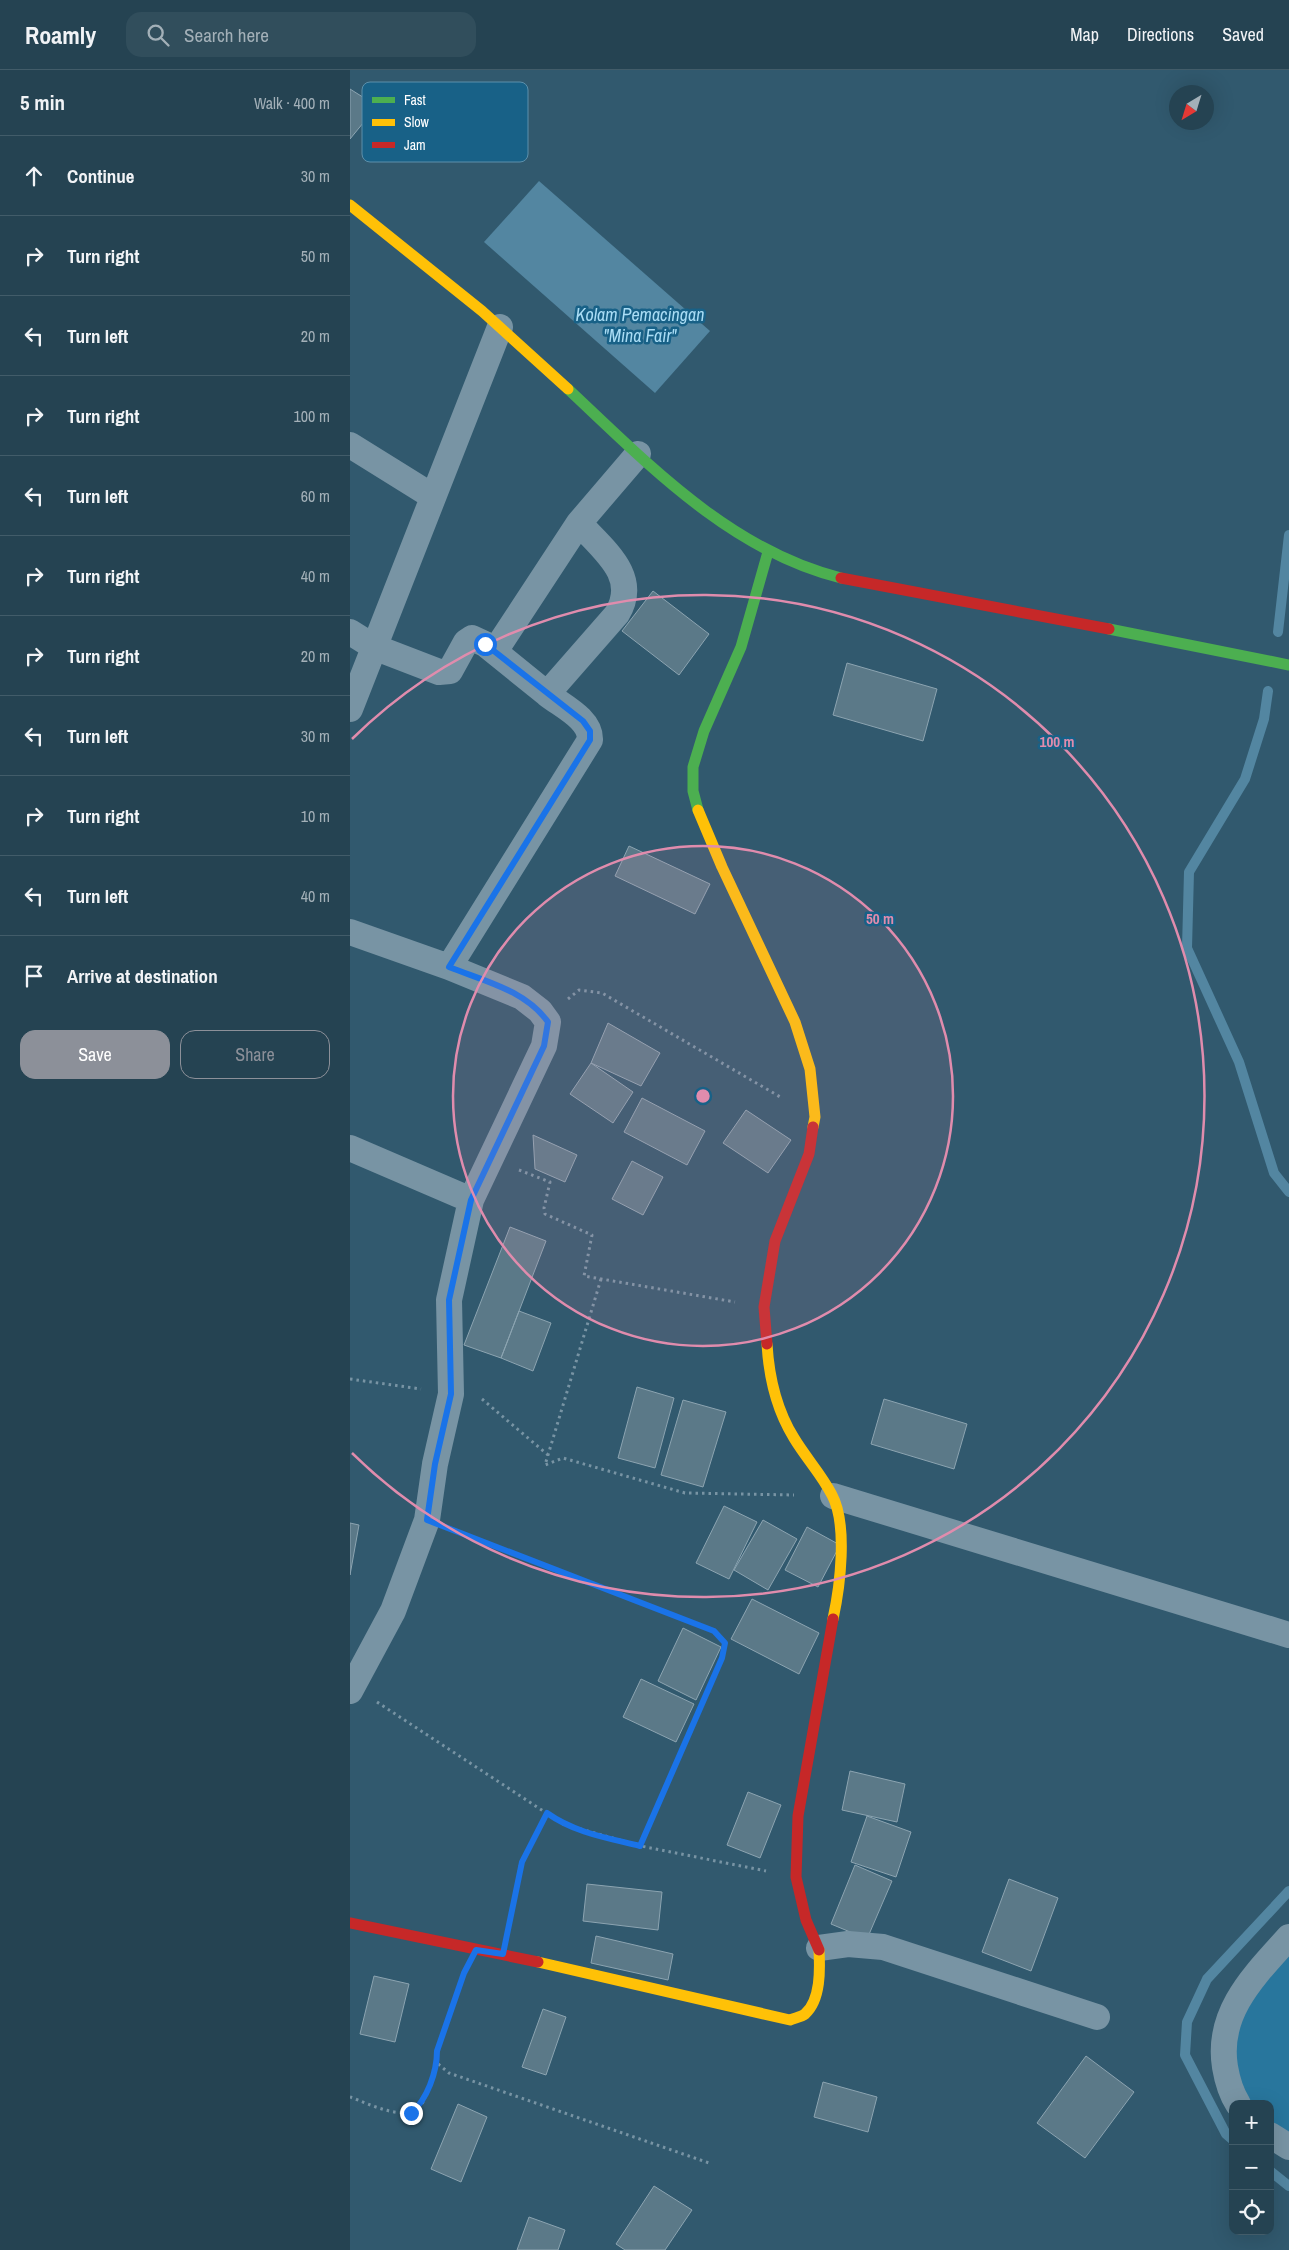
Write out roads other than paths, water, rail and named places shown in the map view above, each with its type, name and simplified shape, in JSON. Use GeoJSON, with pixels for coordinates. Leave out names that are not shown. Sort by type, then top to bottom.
{"type":"FeatureCollection","features":[{"type":"Feature","properties":{"kind":"street"},"geometry":{"type":"LineString","coordinates":[[350,205],[500,327],[638,454],[714,516],[768,552],[820,572],[860,582],[1199,646],[1289,666]]}},
{"type":"Feature","properties":{"kind":"street"},"geometry":{"type":"LineString","coordinates":[[350,709],[432,496],[500,327]]}},
{"type":"Feature","properties":{"kind":"street"},"geometry":{"type":"LineString","coordinates":[[350,445],[432,496]]}},
{"type":"Feature","properties":{"kind":"street"},"geometry":{"type":"LineString","coordinates":[[494,652],[579,523],[638,454]]}},
{"type":"Feature","properties":{"kind":"street"},"geometry":{"type":"LineString","coordinates":[[547,694],[617,614],[624,602],[626,593],[622,572],[579,523]]}},
{"type":"Feature","properties":{"kind":"street"},"geometry":{"type":"LineString","coordinates":[[350,1923],[503,1954],[790,2020],[804,2015],[812,2004],[818,1988],[819,1948],[806,1920],[796,1877],[798,1816],[825,1653],[837,1600],[841,1560],[839,1518],[833,1496],[793,1437],[775,1399],[768,1364],[764,1307],[775,1241],[809,1154],[815,1117],[810,1069],[795,1022],[722,868],[700,818],[693,791],[693,767],[704,731],[741,647],[768,552]]}},
{"type":"Feature","properties":{"kind":"street"},"geometry":{"type":"LineString","coordinates":[[350,632],[374,647],[439,672],[450,671],[466,642],[472,638],[494,652],[583,721],[590,731],[590,740],[449,967]]}},
{"type":"Feature","properties":{"kind":"street"},"geometry":{"type":"LineString","coordinates":[[350,932],[449,967],[522,997],[540,1011],[548,1022],[544,1046],[471,1200],[449,1300],[451,1383],[435,1464],[427,1520],[393,1611],[351,1689]]}},
{"type":"Feature","properties":{"kind":"street"},"geometry":{"type":"LineString","coordinates":[[350,1148],[471,1200]]}},
{"type":"Feature","properties":{"kind":"street"},"geometry":{"type":"LineString","coordinates":[[833,1496],[1289,1635]]}},
{"type":"Feature","properties":{"kind":"street"},"geometry":{"type":"LineString","coordinates":[[1236,2100],[1227,2078],[1223,2056],[1224,2033],[1231,2012],[1248,1986],[1289,1937]]}},
{"type":"Feature","properties":{"kind":"street"},"geometry":{"type":"LineString","coordinates":[[819,1948],[848,1944],[883,1947],[1097,2016]]}},
{"type":"Feature","properties":{"kind":"street"},"geometry":{"type":"LineString","coordinates":[[1274,2138],[1289,2148]]}},
{"type":"Feature","properties":{"kind":"water","name":"Kolam Pemacingan \"Mina Fair\""},"geometry":{"type":"Polygon","coordinates":[[[539,181],[710,331],[655,393],[484,242],[539,181]]]}},
{"type":"Feature","properties":{"kind":"waterway"},"geometry":{"type":"LineString","coordinates":[[1278,632],[1289,535]]}},
{"type":"Feature","properties":{"kind":"waterway"},"geometry":{"type":"LineString","coordinates":[[1268,691],[1264,719],[1245,779],[1189,872],[1187,948],[1239,1062],[1274,1173],[1289,1192]]}},
{"type":"Feature","properties":{"kind":"waterway"},"geometry":{"type":"LineString","coordinates":[[1229,2137],[1185,2055],[1187,2022],[1207,1979],[1289,1891]]}},
{"type":"Feature","properties":{"kind":"waterway"},"geometry":{"type":"LineString","coordinates":[[1274,2174],[1289,2186]]}}]}
